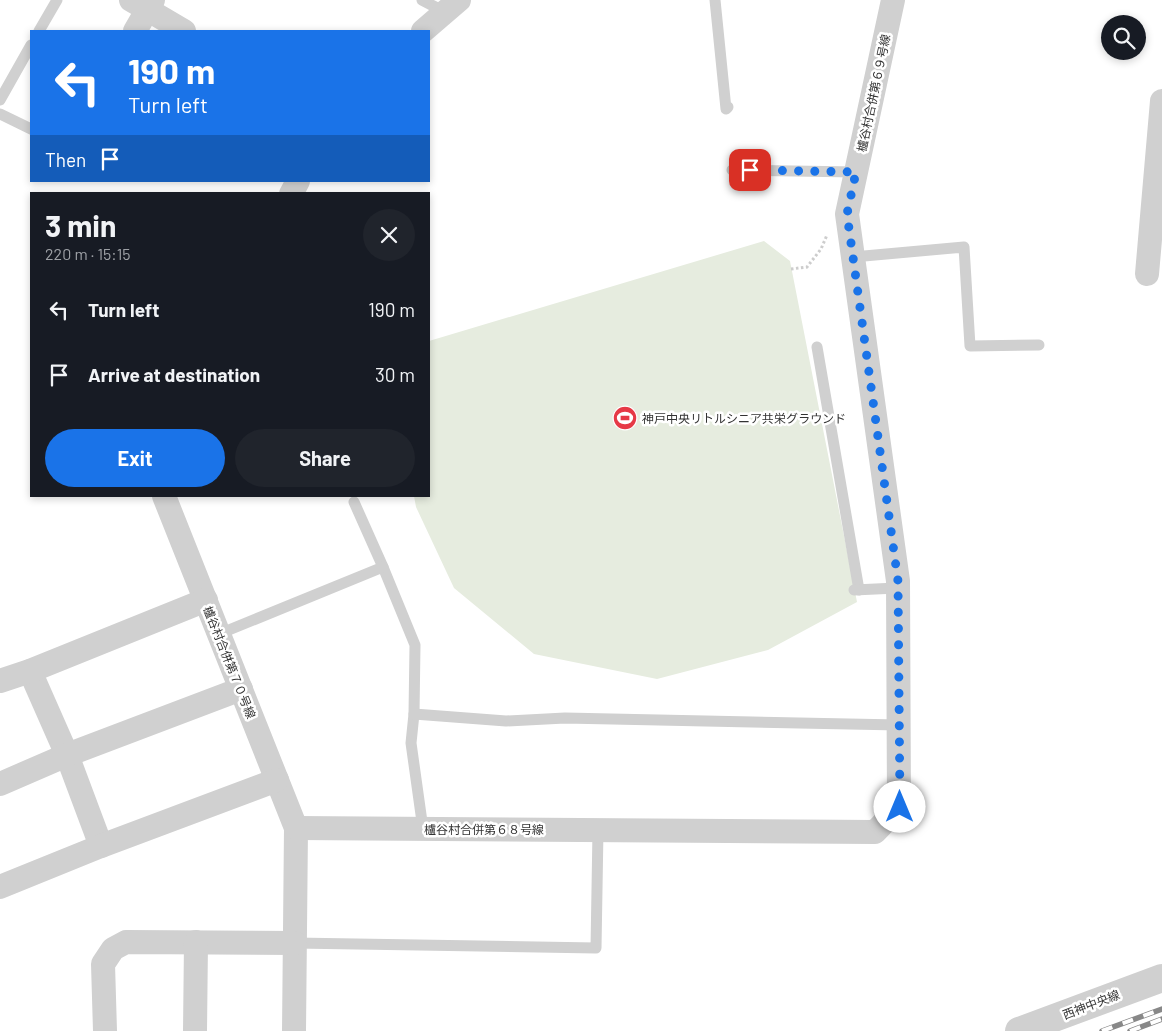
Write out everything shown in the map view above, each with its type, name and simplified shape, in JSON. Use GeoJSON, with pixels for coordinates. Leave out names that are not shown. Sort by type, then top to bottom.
{"type":"FeatureCollection","features":[{"type":"Feature","properties":{"kind":"street","name":"櫨谷村合併第６９号線"},"geometry":{"type":"LineString","coordinates":[[875,832],[900,807],[898,581],[847,214],[893,0]]}},
{"type":"Feature","properties":{"kind":"street"},"geometry":{"type":"LineString","coordinates":[[135,30],[144,3],[183,30]]}},
{"type":"Feature","properties":{"kind":"street"},"geometry":{"type":"LineString","coordinates":[[424,30],[452,6]]}},
{"type":"Feature","properties":{"kind":"street"},"geometry":{"type":"LineString","coordinates":[[1147,274],[1162,101]]}},
{"type":"Feature","properties":{"kind":"street","name":"櫨谷村合併第７０号線"},"geometry":{"type":"LineString","coordinates":[[164,497],[296,828]]}},
{"type":"Feature","properties":{"kind":"street"},"geometry":{"type":"LineString","coordinates":[[0,681],[30,671],[206,600]]}},
{"type":"Feature","properties":{"kind":"street"},"geometry":{"type":"LineString","coordinates":[[30,671],[67,755],[101,846]]}},
{"type":"Feature","properties":{"kind":"street"},"geometry":{"type":"LineString","coordinates":[[0,784],[67,755],[241,689]]}},
{"type":"Feature","properties":{"kind":"street"},"geometry":{"type":"LineString","coordinates":[[0,887],[101,846],[277,780]]}},
{"type":"Feature","properties":{"kind":"street"},"geometry":{"type":"LineString","coordinates":[[294,1031],[296,828]]}},
{"type":"Feature","properties":{"kind":"street","name":"櫨谷村合併第６８号線"},"geometry":{"type":"LineString","coordinates":[[296,828],[875,832]]}},
{"type":"Feature","properties":{"kind":"street"},"geometry":{"type":"LineString","coordinates":[[105,1031],[103,964],[113,950],[126,942],[295,943]]}},
{"type":"Feature","properties":{"kind":"street"},"geometry":{"type":"LineString","coordinates":[[195,1031],[196,942]]}},
{"type":"Feature","properties":{"kind":"street","name":"西神中央線"},"geometry":{"type":"LineString","coordinates":[[1020,1031],[1162,978]]}},
{"type":"Feature","properties":{"kind":"lane"},"geometry":{"type":"LineString","coordinates":[[40,30],[57,0]]}},
{"type":"Feature","properties":{"kind":"lane"},"geometry":{"type":"LineString","coordinates":[[422,0],[452,6]]}},
{"type":"Feature","properties":{"kind":"lane"},"geometry":{"type":"LineString","coordinates":[[715,0],[726,109],[728,107]]}},
{"type":"Feature","properties":{"kind":"lane"},"geometry":{"type":"LineString","coordinates":[[0,100],[30,47]]}},
{"type":"Feature","properties":{"kind":"lane"},"geometry":{"type":"LineString","coordinates":[[0,114],[30,129]]}},
{"type":"Feature","properties":{"kind":"lane"},"geometry":{"type":"LineString","coordinates":[[732,170],[856,172]]}},
{"type":"Feature","properties":{"kind":"lane"},"geometry":{"type":"LineString","coordinates":[[853,257],[964,247],[970,346],[1039,345]]}},
{"type":"Feature","properties":{"kind":"lane"},"geometry":{"type":"LineString","coordinates":[[817,346],[857,590],[898,588]]}},
{"type":"Feature","properties":{"kind":"lane"},"geometry":{"type":"LineString","coordinates":[[354,502],[415,645],[414,714],[411,743],[423,829]]}},
{"type":"Feature","properties":{"kind":"lane"},"geometry":{"type":"LineString","coordinates":[[219,634],[383,568]]}},
{"type":"Feature","properties":{"kind":"lane"},"geometry":{"type":"LineString","coordinates":[[414,714],[506,721],[565,718],[899,725]]}},
{"type":"Feature","properties":{"kind":"lane"},"geometry":{"type":"LineString","coordinates":[[295,943],[596,948],[598,830]]}},
{"type":"Feature","properties":{"kind":"path"},"geometry":{"type":"LineString","coordinates":[[791,269],[807,267],[821,249],[826,235],[850,233]]}},
{"type":"Feature","properties":{"kind":"shaded area","name":"神戸中央リトルシニア共栄グラウンド"},"geometry":{"type":"Polygon","coordinates":[[[764,241],[790,261],[857,602],[768,650],[657,679],[534,654],[454,588],[416,507],[414,497],[430,497],[430,341],[764,241]]]}},
{"type":"Feature","properties":{"kind":"railway"},"geometry":{"type":"LineString","coordinates":[[1102,1031],[1162,1009]]}},
{"type":"Feature","properties":{"kind":"railway"},"geometry":{"type":"LineString","coordinates":[[1130,1031],[1162,1019]]}},
{"type":"Feature","properties":{"kind":"place","name":"神戸中央リトルシニア共栄グラウンド"},"geometry":{"type":"Point","coordinates":[625,418]}},
{"type":"Feature","properties":{"kind":"route"},"geometry":{"type":"LineString","coordinates":[[750,170],[856,172],[847,214],[898,581],[900,807]]}}]}
